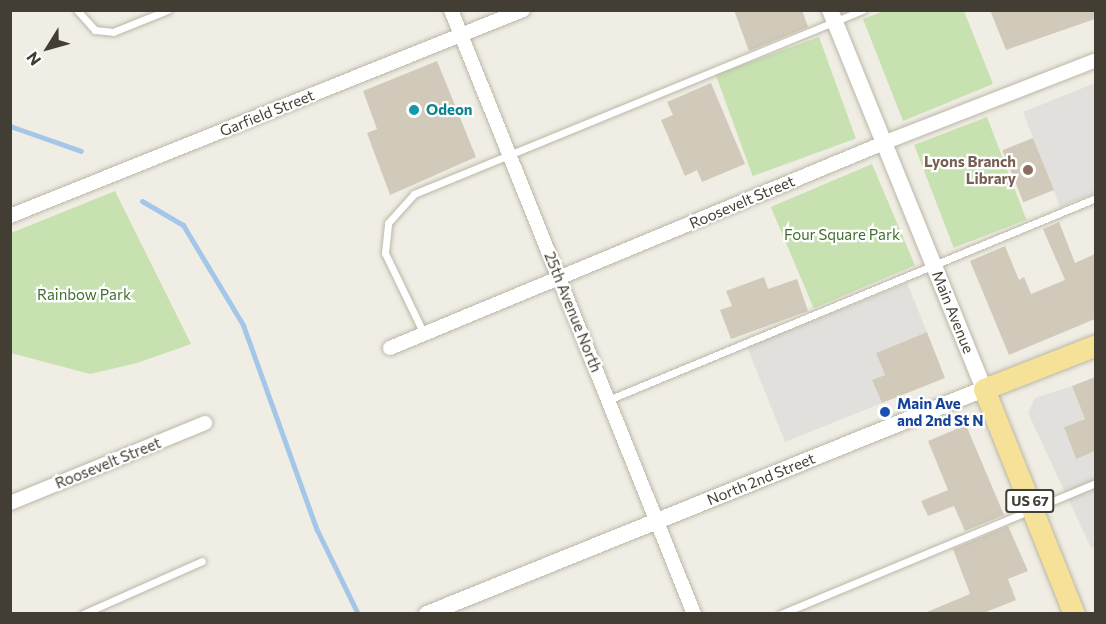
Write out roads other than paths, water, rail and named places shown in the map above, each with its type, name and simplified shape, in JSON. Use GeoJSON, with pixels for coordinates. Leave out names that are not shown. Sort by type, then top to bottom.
{"type":"FeatureCollection","features":[{"type":"Feature","properties":{"kind":"main road","name":"North 2nd Street"},"geometry":{"type":"LineString","coordinates":[[984,389],[1095,345]]}},
{"type":"Feature","properties":{"kind":"main road","name":"Main Avenue"},"geometry":{"type":"LineString","coordinates":[[984,389],[1074,614]]}},
{"type":"Feature","properties":{"kind":"street","name":"25th Avenue North"},"geometry":{"type":"LineString","coordinates":[[451,10],[694,614]]}},
{"type":"Feature","properties":{"kind":"street","name":"Garfield Street"},"geometry":{"type":"LineString","coordinates":[[10,216],[523,10]]}},
{"type":"Feature","properties":{"kind":"street","name":"Main Avenue"},"geometry":{"type":"LineString","coordinates":[[832,16],[886,142],[984,389]]}},
{"type":"Feature","properties":{"kind":"street","name":"Roosevelt Street"},"geometry":{"type":"LineString","coordinates":[[390,348],[886,142],[1095,60]]}},
{"type":"Feature","properties":{"kind":"street","name":"North 2nd Street"},"geometry":{"type":"LineString","coordinates":[[427,614],[984,389]]}},
{"type":"Feature","properties":{"kind":"street","name":"Roosevelt Street"},"geometry":{"type":"LineString","coordinates":[[10,503],[206,423]]}},
{"type":"Feature","properties":{"kind":"lane"},"geometry":{"type":"LineString","coordinates":[[77,10],[95,30],[113,32],[168,10]]}},
{"type":"Feature","properties":{"kind":"lane"},"geometry":{"type":"LineString","coordinates":[[424,334],[385,253],[388,223],[414,194],[832,16],[863,10]]}},
{"type":"Feature","properties":{"kind":"lane"},"geometry":{"type":"LineString","coordinates":[[608,400],[1095,198]]}},
{"type":"Feature","properties":{"kind":"lane"},"geometry":{"type":"LineString","coordinates":[[781,614],[1095,483]]}},
{"type":"Feature","properties":{"kind":"lane"},"geometry":{"type":"LineString","coordinates":[[82,614],[202,561]]}},
{"type":"Feature","properties":{"kind":"waterway"},"geometry":{"type":"LineString","coordinates":[[10,126],[81,151]]}},
{"type":"Feature","properties":{"kind":"waterway"},"geometry":{"type":"LineString","coordinates":[[142,201],[183,225],[243,325],[317,530],[358,614]]}},
{"type":"Feature","properties":{"kind":"place","name":"Odeon"},"geometry":{"type":"Point","coordinates":[414,110]}},
{"type":"Feature","properties":{"kind":"place","name":"Lyons Branch Library"},"geometry":{"type":"Point","coordinates":[1028,170]}},
{"type":"Feature","properties":{"kind":"place","name":"Main Ave and 2nd St N"},"geometry":{"type":"Point","coordinates":[885,412]}},
{"type":"Feature","properties":{"kind":"park label","name":"Four Square Park"},"geometry":{"type":"Point","coordinates":[842,235]}},
{"type":"Feature","properties":{"kind":"park label","name":"Rainbow Park"},"geometry":{"type":"Point","coordinates":[84,295]}}]}
